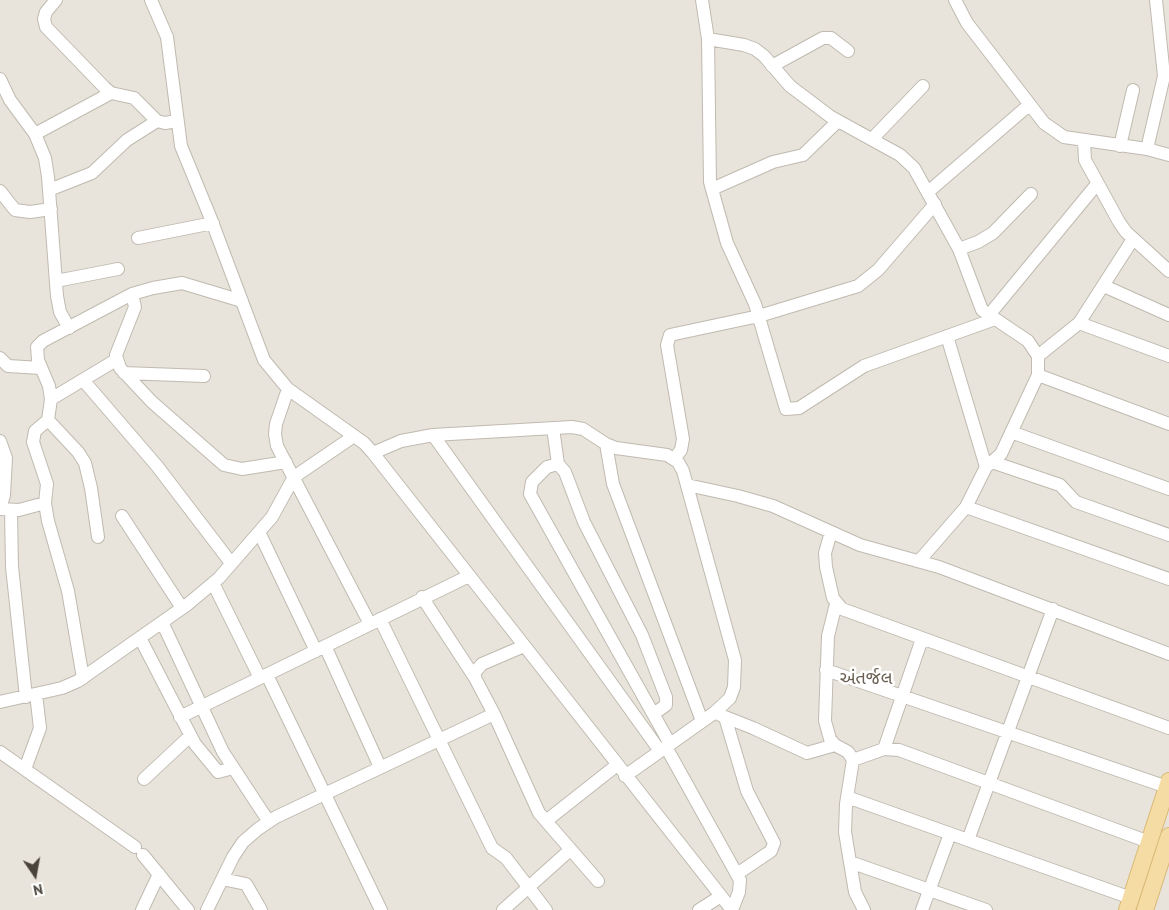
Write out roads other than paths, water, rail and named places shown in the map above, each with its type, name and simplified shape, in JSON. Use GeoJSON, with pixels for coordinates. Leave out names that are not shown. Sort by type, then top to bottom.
{"type":"FeatureCollection","features":[{"type":"Feature","properties":{"kind":"main road"},"geometry":{"type":"LineString","coordinates":[[1129,904],[1168,784]]}},
{"type":"Feature","properties":{"kind":"main road"},"geometry":{"type":"LineString","coordinates":[[1144,910],[1164,869],[1169,836]]}},
{"type":"Feature","properties":{"kind":"street"},"geometry":{"type":"LineString","coordinates":[[56,0],[46,12],[44,19],[46,27],[111,93],[134,98],[156,121],[165,123],[177,121]]}},
{"type":"Feature","properties":{"kind":"street"},"geometry":{"type":"LineString","coordinates":[[151,0],[166,37],[177,121],[187,161],[213,223],[264,360],[288,389],[354,436],[373,453],[732,910]]}},
{"type":"Feature","properties":{"kind":"street"},"geometry":{"type":"LineString","coordinates":[[702,0],[708,39],[708,164],[712,189],[727,243],[752,294],[784,406],[790,411],[799,408],[864,366],[947,336],[992,317],[1098,184]]}},
{"type":"Feature","properties":{"kind":"street"},"geometry":{"type":"LineString","coordinates":[[955,0],[967,23],[1044,123],[1064,137],[1147,149],[1169,155]]}},
{"type":"Feature","properties":{"kind":"street"},"geometry":{"type":"LineString","coordinates":[[1147,149],[1166,69],[1156,0]]}},
{"type":"Feature","properties":{"kind":"street"},"geometry":{"type":"LineString","coordinates":[[772,66],[823,38],[831,38],[848,52]]}},
{"type":"Feature","properties":{"kind":"street"},"geometry":{"type":"LineString","coordinates":[[708,39],[744,44],[755,49],[790,86],[837,122],[900,155],[914,168],[959,249],[977,301],[992,317],[1028,341],[1038,356],[1038,375],[1001,454],[990,464],[966,506],[919,562]]}},
{"type":"Feature","properties":{"kind":"street"},"geometry":{"type":"LineString","coordinates":[[0,79],[10,100],[35,134],[45,158],[60,312],[68,328]]}},
{"type":"Feature","properties":{"kind":"street"},"geometry":{"type":"LineString","coordinates":[[872,139],[923,86]]}},
{"type":"Feature","properties":{"kind":"street"},"geometry":{"type":"LineString","coordinates":[[1120,146],[1133,90]]}},
{"type":"Feature","properties":{"kind":"street"},"geometry":{"type":"LineString","coordinates":[[35,134],[111,93]]}},
{"type":"Feature","properties":{"kind":"street"},"geometry":{"type":"LineString","coordinates":[[928,192],[1029,105]]}},
{"type":"Feature","properties":{"kind":"street"},"geometry":{"type":"LineString","coordinates":[[49,190],[92,173],[127,140],[156,121]]}},
{"type":"Feature","properties":{"kind":"street"},"geometry":{"type":"LineString","coordinates":[[712,189],[773,162],[803,155],[837,122]]}},
{"type":"Feature","properties":{"kind":"street"},"geometry":{"type":"LineString","coordinates":[[1084,141],[1085,160],[1119,222],[1133,239],[1169,271]]}},
{"type":"Feature","properties":{"kind":"street"},"geometry":{"type":"LineString","coordinates":[[0,191],[15,210],[30,212],[50,209]]}},
{"type":"Feature","properties":{"kind":"street"},"geometry":{"type":"LineString","coordinates":[[959,249],[978,242],[994,233],[1031,194]]}},
{"type":"Feature","properties":{"kind":"street"},"geometry":{"type":"LineString","coordinates":[[674,459],[681,450],[683,439],[668,345],[670,335],[759,316],[858,286],[878,270],[935,204]]}},
{"type":"Feature","properties":{"kind":"street"},"geometry":{"type":"LineString","coordinates":[[138,238],[213,223]]}},
{"type":"Feature","properties":{"kind":"street"},"geometry":{"type":"LineString","coordinates":[[1038,356],[1079,323],[1133,239]]}},
{"type":"Feature","properties":{"kind":"street"},"geometry":{"type":"LineString","coordinates":[[56,281],[118,269]]}},
{"type":"Feature","properties":{"kind":"street"},"geometry":{"type":"LineString","coordinates":[[83,678],[68,592],[48,521],[45,503],[47,484],[33,436],[34,432],[48,420],[51,399],[49,386],[36,355],[37,347],[43,341],[132,294],[153,288],[182,283],[242,301]]}},
{"type":"Feature","properties":{"kind":"street"},"geometry":{"type":"LineString","coordinates":[[1104,286],[1169,315]]}},
{"type":"Feature","properties":{"kind":"street"},"geometry":{"type":"LineString","coordinates":[[132,294],[135,307],[118,347],[116,360],[124,373],[147,398],[224,465],[242,469],[286,462]]}},
{"type":"Feature","properties":{"kind":"street"},"geometry":{"type":"LineString","coordinates":[[1079,323],[1169,356]]}},
{"type":"Feature","properties":{"kind":"street"},"geometry":{"type":"LineString","coordinates":[[947,336],[990,464]]}},
{"type":"Feature","properties":{"kind":"street"},"geometry":{"type":"LineString","coordinates":[[51,399],[116,360]]}},
{"type":"Feature","properties":{"kind":"street"},"geometry":{"type":"LineString","coordinates":[[3,365],[41,368]]}},
{"type":"Feature","properties":{"kind":"street"},"geometry":{"type":"LineString","coordinates":[[124,373],[204,376]]}},
{"type":"Feature","properties":{"kind":"street"},"geometry":{"type":"LineString","coordinates":[[1038,375],[1169,424]]}},
{"type":"Feature","properties":{"kind":"street"},"geometry":{"type":"LineString","coordinates":[[83,380],[157,466],[231,563]]}},
{"type":"Feature","properties":{"kind":"street"},"geometry":{"type":"LineString","coordinates":[[288,389],[275,434],[278,446],[439,739],[492,848],[506,858],[546,910]]}},
{"type":"Feature","properties":{"kind":"street"},"geometry":{"type":"LineString","coordinates":[[48,420],[78,452],[85,464],[91,488],[98,536]]}},
{"type":"Feature","properties":{"kind":"street"},"geometry":{"type":"LineString","coordinates":[[373,453],[401,441],[433,435],[572,427],[583,429],[606,444],[630,451],[667,455],[674,459],[683,471],[735,660],[734,687],[730,698],[719,715],[702,721],[626,776]]}},
{"type":"Feature","properties":{"kind":"street"},"geometry":{"type":"LineString","coordinates":[[553,428],[558,464],[565,472],[584,522],[642,635],[666,697],[666,705],[655,713]]}},
{"type":"Feature","properties":{"kind":"street"},"geometry":{"type":"LineString","coordinates":[[1011,432],[1169,489]]}},
{"type":"Feature","properties":{"kind":"street"},"geometry":{"type":"LineString","coordinates":[[433,435],[666,747],[737,874],[741,885],[732,910]]}},
{"type":"Feature","properties":{"kind":"street"},"geometry":{"type":"LineString","coordinates":[[0,702],[62,688],[83,678],[182,608],[213,583],[272,518],[294,477],[354,436]]}},
{"type":"Feature","properties":{"kind":"street"},"geometry":{"type":"LineString","coordinates":[[0,441],[6,458],[4,495],[0,509],[11,511],[45,503]]}},
{"type":"Feature","properties":{"kind":"street"},"geometry":{"type":"LineString","coordinates":[[606,444],[613,484],[702,721]]}},
{"type":"Feature","properties":{"kind":"street"},"geometry":{"type":"LineString","coordinates":[[558,464],[547,467],[532,482],[530,494],[595,613],[655,713],[666,747]]}},
{"type":"Feature","properties":{"kind":"street"},"geometry":{"type":"LineString","coordinates":[[990,464],[1060,485],[1076,502],[1169,534]]}},
{"type":"Feature","properties":{"kind":"street"},"geometry":{"type":"LineString","coordinates":[[687,485],[764,503],[860,545],[919,562],[1053,609],[1169,654]]}},
{"type":"Feature","properties":{"kind":"street"},"geometry":{"type":"LineString","coordinates":[[966,506],[1169,579]]}},
{"type":"Feature","properties":{"kind":"street"},"geometry":{"type":"LineString","coordinates":[[11,511],[12,567],[31,696],[40,728],[25,769]]}},
{"type":"Feature","properties":{"kind":"street"},"geometry":{"type":"LineString","coordinates":[[122,516],[182,608]]}},
{"type":"Feature","properties":{"kind":"street"},"geometry":{"type":"LineString","coordinates":[[259,532],[380,767]]}},
{"type":"Feature","properties":{"kind":"street"},"geometry":{"type":"LineString","coordinates":[[831,532],[825,560],[836,604],[828,636],[825,721],[830,739],[848,752],[853,760],[847,797],[845,832],[855,892],[864,910]]}},
{"type":"Feature","properties":{"kind":"street"},"geometry":{"type":"LineString","coordinates":[[180,717],[375,622],[422,597],[469,576]]}},
{"type":"Feature","properties":{"kind":"street"},"geometry":{"type":"LineString","coordinates":[[213,583],[263,676],[380,910]]}},
{"type":"Feature","properties":{"kind":"street"},"geometry":{"type":"LineString","coordinates":[[422,597],[475,678],[494,714],[533,802],[546,821],[598,881]]}},
{"type":"Feature","properties":{"kind":"street"},"geometry":{"type":"LineString","coordinates":[[836,604],[849,613],[1169,728]]}},
{"type":"Feature","properties":{"kind":"street"},"geometry":{"type":"LineString","coordinates":[[968,840],[1053,609]]}},
{"type":"Feature","properties":{"kind":"street"},"geometry":{"type":"LineString","coordinates":[[162,622],[233,768],[269,822]]}},
{"type":"Feature","properties":{"kind":"street"},"geometry":{"type":"LineString","coordinates":[[140,638],[190,737],[218,772],[233,768]]}},
{"type":"Feature","properties":{"kind":"street"},"geometry":{"type":"LineString","coordinates":[[884,749],[922,639]]}},
{"type":"Feature","properties":{"kind":"street"},"geometry":{"type":"LineString","coordinates":[[475,678],[475,672],[482,664],[524,646]]}},
{"type":"Feature","properties":{"kind":"street"},"geometry":{"type":"LineString","coordinates":[[826,670],[1168,784]]}},
{"type":"Feature","properties":{"kind":"street"},"geometry":{"type":"LineString","coordinates":[[207,910],[243,842],[269,822],[323,794],[494,714]]}},
{"type":"Feature","properties":{"kind":"street"},"geometry":{"type":"LineString","coordinates":[[719,715],[748,791],[774,842],[771,851],[737,874]]}},
{"type":"Feature","properties":{"kind":"street"},"geometry":{"type":"LineString","coordinates":[[719,715],[753,728],[807,753],[836,745]]}},
{"type":"Feature","properties":{"kind":"street"},"geometry":{"type":"LineString","coordinates":[[144,779],[190,737]]}},
{"type":"Feature","properties":{"kind":"street"},"geometry":{"type":"LineString","coordinates":[[853,760],[884,749],[899,750],[1149,842]]}},
{"type":"Feature","properties":{"kind":"street"},"geometry":{"type":"LineString","coordinates":[[0,752],[139,851],[188,910]]}},
{"type":"Feature","properties":{"kind":"street"},"geometry":{"type":"LineString","coordinates":[[546,821],[617,765]]}},
{"type":"Feature","properties":{"kind":"street"},"geometry":{"type":"LineString","coordinates":[[847,797],[968,840],[1129,904]]}},
{"type":"Feature","properties":{"kind":"street"},"geometry":{"type":"LineString","coordinates":[[922,910],[950,834]]}},
{"type":"Feature","properties":{"kind":"street"},"geometry":{"type":"LineString","coordinates":[[503,910],[570,850]]}},
{"type":"Feature","properties":{"kind":"street"},"geometry":{"type":"LineString","coordinates":[[850,862],[986,910]]}},
{"type":"Feature","properties":{"kind":"street"},"geometry":{"type":"LineString","coordinates":[[142,910],[159,874]]}},
{"type":"Feature","properties":{"kind":"street"},"geometry":{"type":"LineString","coordinates":[[222,879],[246,884],[261,910]]}},
{"type":"Feature","properties":{"kind":"street"},"geometry":{"type":"LineString","coordinates":[[699,910],[721,896]]}},
{"type":"Feature","properties":{"kind":"district","name":"અંતર્જલ"},"geometry":{"type":"Point","coordinates":[866,679]}}]}
